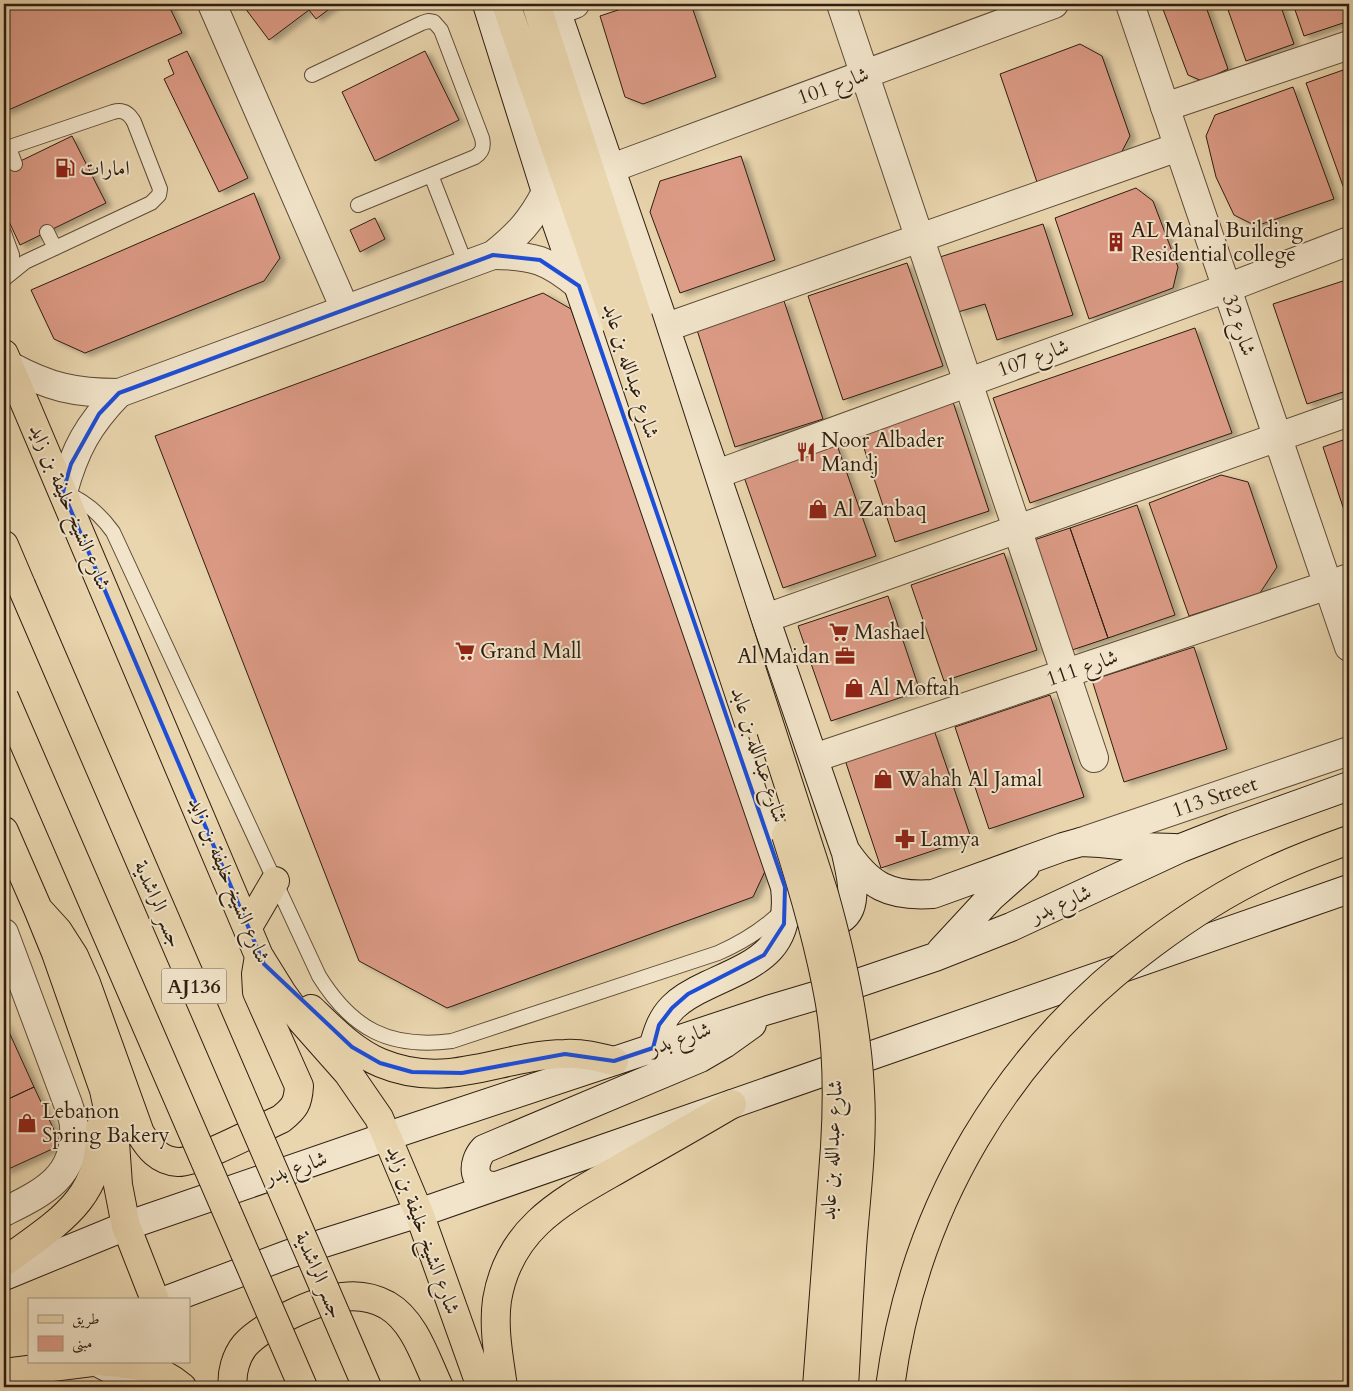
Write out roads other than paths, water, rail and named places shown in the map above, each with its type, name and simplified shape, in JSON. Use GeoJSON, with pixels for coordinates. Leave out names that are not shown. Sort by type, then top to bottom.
{"type":"FeatureCollection","features":[{"type":"Feature","properties":{"kind":"main road","name":"شارع عبدالله بن عابد"},"geometry":{"type":"LineString","coordinates":[[506,4],[627,322],[824,894],[838,942],[849,991],[856,1041],[861,1141],[844,1387]]}},
{"type":"Feature","properties":{"kind":"main road","name":"شارع عبدالله بن عابد"},"geometry":{"type":"LineString","coordinates":[[556,5],[627,322],[788,843],[817,945],[829,999],[837,1073],[837,1110],[817,1387]]}},
{"type":"Feature","properties":{"kind":"main road","name":"شارع الشيخ خليفة بن زايد"},"geometry":{"type":"LineString","coordinates":[[7,360],[262,960],[302,1021],[348,1073],[369,1102],[388,1136],[419,1213],[481,1387]]}},
{"type":"Feature","properties":{"kind":"main road","name":"جسر الراشدية"},"geometry":{"type":"LineString","coordinates":[[4,545],[367,1387]]}},
{"type":"Feature","properties":{"kind":"main road","name":"AJ136"},"geometry":{"type":"LineString","coordinates":[[4,697],[304,1387]]}},
{"type":"Feature","properties":{"kind":"main road"},"geometry":{"type":"LineString","coordinates":[[4,831],[56,953],[104,1090],[113,1133],[118,1185],[126,1226],[154,1298]]}},
{"type":"Feature","properties":{"kind":"main road"},"geometry":{"type":"LineString","coordinates":[[890,1387],[904,1308],[919,1259],[937,1211],[960,1164],[1016,1076],[1051,1035],[1088,997],[1129,961],[1172,929],[1217,900],[1264,874],[1349,840]]}},
{"type":"Feature","properties":{"kind":"main road"},"geometry":{"type":"LineString","coordinates":[[248,928],[275,881]]}},
{"type":"Feature","properties":{"kind":"main road"},"geometry":{"type":"LineString","coordinates":[[38,909],[64,939],[74,956],[86,983],[140,1134],[148,1148],[162,1158],[179,1162],[195,1158],[281,1119],[292,1110],[298,1099],[299,1086],[257,992],[256,974],[262,960],[352,1047],[380,1063],[412,1072],[437,1074],[462,1073],[538,1057],[566,1054],[592,1055],[614,1061]]}},
{"type":"Feature","properties":{"kind":"main road"},"geometry":{"type":"LineString","coordinates":[[4,1262],[61,1219],[74,1206],[87,1190],[101,1150],[97,1108],[59,998],[56,976],[56,953]]}},
{"type":"Feature","properties":{"kind":"main road"},"geometry":{"type":"LineString","coordinates":[[503,1387],[496,1338],[495,1319],[498,1300],[502,1281],[509,1263],[518,1245],[530,1230],[560,1203],[732,1104]]}},
{"type":"Feature","properties":{"kind":"main road"},"geometry":{"type":"LineString","coordinates":[[233,1387],[232,1379],[236,1362],[244,1346],[256,1334],[294,1313],[321,1302],[343,1297],[366,1297],[387,1305],[405,1320],[438,1387]]}},
{"type":"Feature","properties":{"kind":"main road"},"geometry":{"type":"LineString","coordinates":[[4,1373],[76,1364]]}},
{"type":"Feature","properties":{"kind":"main road"},"geometry":{"type":"LineString","coordinates":[[129,1364],[150,1368],[170,1377],[182,1387]]}},
{"type":"Feature","properties":{"kind":"main road"},"geometry":{"type":"LineString","coordinates":[[184,1364],[197,1387]]}},
{"type":"Feature","properties":{"kind":"street"},"geometry":{"type":"LineString","coordinates":[[212,4],[346,309]]}},
{"type":"Feature","properties":{"kind":"street","name":"شارع عبدالله بن عابد"},"geometry":{"type":"LineString","coordinates":[[487,4],[546,192],[786,896],[806,919],[817,924],[830,924],[841,919],[849,910],[853,897],[846,850],[556,5]]}},
{"type":"Feature","properties":{"kind":"street"},"geometry":{"type":"LineString","coordinates":[[841,4],[1094,758]]}},
{"type":"Feature","properties":{"kind":"street","name":"شارع 101"},"geometry":{"type":"LineString","coordinates":[[612,168],[1054,4]]}},
{"type":"Feature","properties":{"kind":"street","name":"شارع 32"},"geometry":{"type":"LineString","coordinates":[[1130,4],[1277,437],[1339,581],[1349,647]]}},
{"type":"Feature","properties":{"kind":"street"},"geometry":{"type":"LineString","coordinates":[[1165,107],[1349,45]]}},
{"type":"Feature","properties":{"kind":"street"},"geometry":{"type":"LineString","coordinates":[[667,327],[1178,147]]}},
{"type":"Feature","properties":{"kind":"street"},"geometry":{"type":"LineString","coordinates":[[7,360],[35,380],[62,389],[90,393],[119,393],[493,254],[525,227],[537,210],[546,192]]}},
{"type":"Feature","properties":{"kind":"street","name":"شارع 107"},"geometry":{"type":"LineString","coordinates":[[716,474],[1227,288],[1349,241]]}},
{"type":"Feature","properties":{"kind":"street"},"geometry":{"type":"LineString","coordinates":[[493,254],[517,254],[540,260],[561,270],[579,286]]}},
{"type":"Feature","properties":{"kind":"street"},"geometry":{"type":"LineString","coordinates":[[63,492],[71,464],[83,438],[99,414],[119,393]]}},
{"type":"Feature","properties":{"kind":"street"},"geometry":{"type":"LineString","coordinates":[[766,618],[1349,412]]}},
{"type":"Feature","properties":{"kind":"street","name":"شارع 111"},"geometry":{"type":"LineString","coordinates":[[814,758],[1339,581]]}},
{"type":"Feature","properties":{"kind":"street","name":"113 Street"},"geometry":{"type":"LineString","coordinates":[[1081,842],[1349,751]]}},
{"type":"Feature","properties":{"kind":"street","name":"شارع بدر"},"geometry":{"type":"LineString","coordinates":[[4,1276],[126,1226],[388,1136],[768,1010],[852,985],[935,957],[1011,927],[1181,848],[1349,786]]}},
{"type":"Feature","properties":{"kind":"street","name":"شارع عبدالله بن عابد"},"geometry":{"type":"LineString","coordinates":[[846,850],[857,868],[873,882],[891,892],[912,896],[933,894],[1081,842],[1161,849],[1181,848]]}},
{"type":"Feature","properties":{"kind":"street"},"geometry":{"type":"LineString","coordinates":[[935,957],[1008,881],[1026,866],[1046,854]]}},
{"type":"Feature","properties":{"kind":"street"},"geometry":{"type":"LineString","coordinates":[[172,1298],[289,1254],[419,1213],[1349,890]]}},
{"type":"Feature","properties":{"kind":"street"},"geometry":{"type":"LineString","coordinates":[[653,1048],[659,1026],[672,1008],[688,994],[748,966],[764,956],[776,941],[784,924],[786,896]]}},
{"type":"Feature","properties":{"kind":"street"},"geometry":{"type":"LineString","coordinates":[[4,933],[68,1104],[74,1125],[73,1147],[66,1168],[52,1185],[33,1198],[4,1212]]}},
{"type":"Feature","properties":{"kind":"street"},"geometry":{"type":"LineString","coordinates":[[495,1186],[487,1186],[480,1181],[476,1173],[475,1164],[478,1156],[484,1149],[700,1058],[747,1028],[768,1010]]}},
{"type":"Feature","properties":{"kind":"street"},"geometry":{"type":"LineString","coordinates":[[4,1373],[28,1361]]}},
{"type":"Feature","properties":{"kind":"street"},"geometry":{"type":"LineString","coordinates":[[101,1364],[145,1387]]}},
{"type":"Feature","properties":{"kind":"lane"},"geometry":{"type":"LineString","coordinates":[[312,75],[422,23],[434,22],[438,25],[483,143],[480,154],[475,157],[358,205]]}},
{"type":"Feature","properties":{"kind":"lane"},"geometry":{"type":"LineString","coordinates":[[8,275],[25,262],[151,202],[159,195],[159,184],[134,122],[126,112],[119,110],[6,149],[15,164]]}},
{"type":"Feature","properties":{"kind":"lane"},"geometry":{"type":"LineString","coordinates":[[431,175],[466,265]]}},
{"type":"Feature","properties":{"kind":"lane"},"geometry":{"type":"LineString","coordinates":[[46,232],[55,248]]}},
{"type":"Feature","properties":{"kind":"lane"},"geometry":{"type":"LineString","coordinates":[[4,233],[12,255],[8,275]]}},
{"type":"Feature","properties":{"kind":"lane"},"geometry":{"type":"LineString","coordinates":[[63,492],[78,498],[92,507],[113,532],[319,976],[331,996],[346,1013],[365,1026],[385,1037],[408,1042],[430,1044],[452,1041],[718,953],[756,934],[772,920],[786,896]]}},
{"type":"Feature","properties":{"kind":"place","name":"امارات"},"geometry":{"type":"Point","coordinates":[65,168]}},
{"type":"Feature","properties":{"kind":"place","name":"AL Manal Building Residential college"},"geometry":{"type":"Point","coordinates":[1116,242]}},
{"type":"Feature","properties":{"kind":"place","name":"Noor Albader Mandj"},"geometry":{"type":"Point","coordinates":[806,452]}},
{"type":"Feature","properties":{"kind":"place","name":"Al Zanbaq"},"geometry":{"type":"Point","coordinates":[818,509]}},
{"type":"Feature","properties":{"kind":"place","name":"Mashael"},"geometry":{"type":"Point","coordinates":[839,632]}},
{"type":"Feature","properties":{"kind":"place","name":"Grand Mall"},"geometry":{"type":"Point","coordinates":[465,651]}},
{"type":"Feature","properties":{"kind":"place","name":"Al Maidan"},"geometry":{"type":"Point","coordinates":[845,656]}},
{"type":"Feature","properties":{"kind":"place","name":"Al Moftah"},"geometry":{"type":"Point","coordinates":[854,688]}},
{"type":"Feature","properties":{"kind":"place","name":"Wahah Al Jamal"},"geometry":{"type":"Point","coordinates":[883,779]}},
{"type":"Feature","properties":{"kind":"place","name":"Lamya"},"geometry":{"type":"Point","coordinates":[905,839]}},
{"type":"Feature","properties":{"kind":"place","name":"Lebanon Spring Bakery"},"geometry":{"type":"Point","coordinates":[27,1123]}}]}
